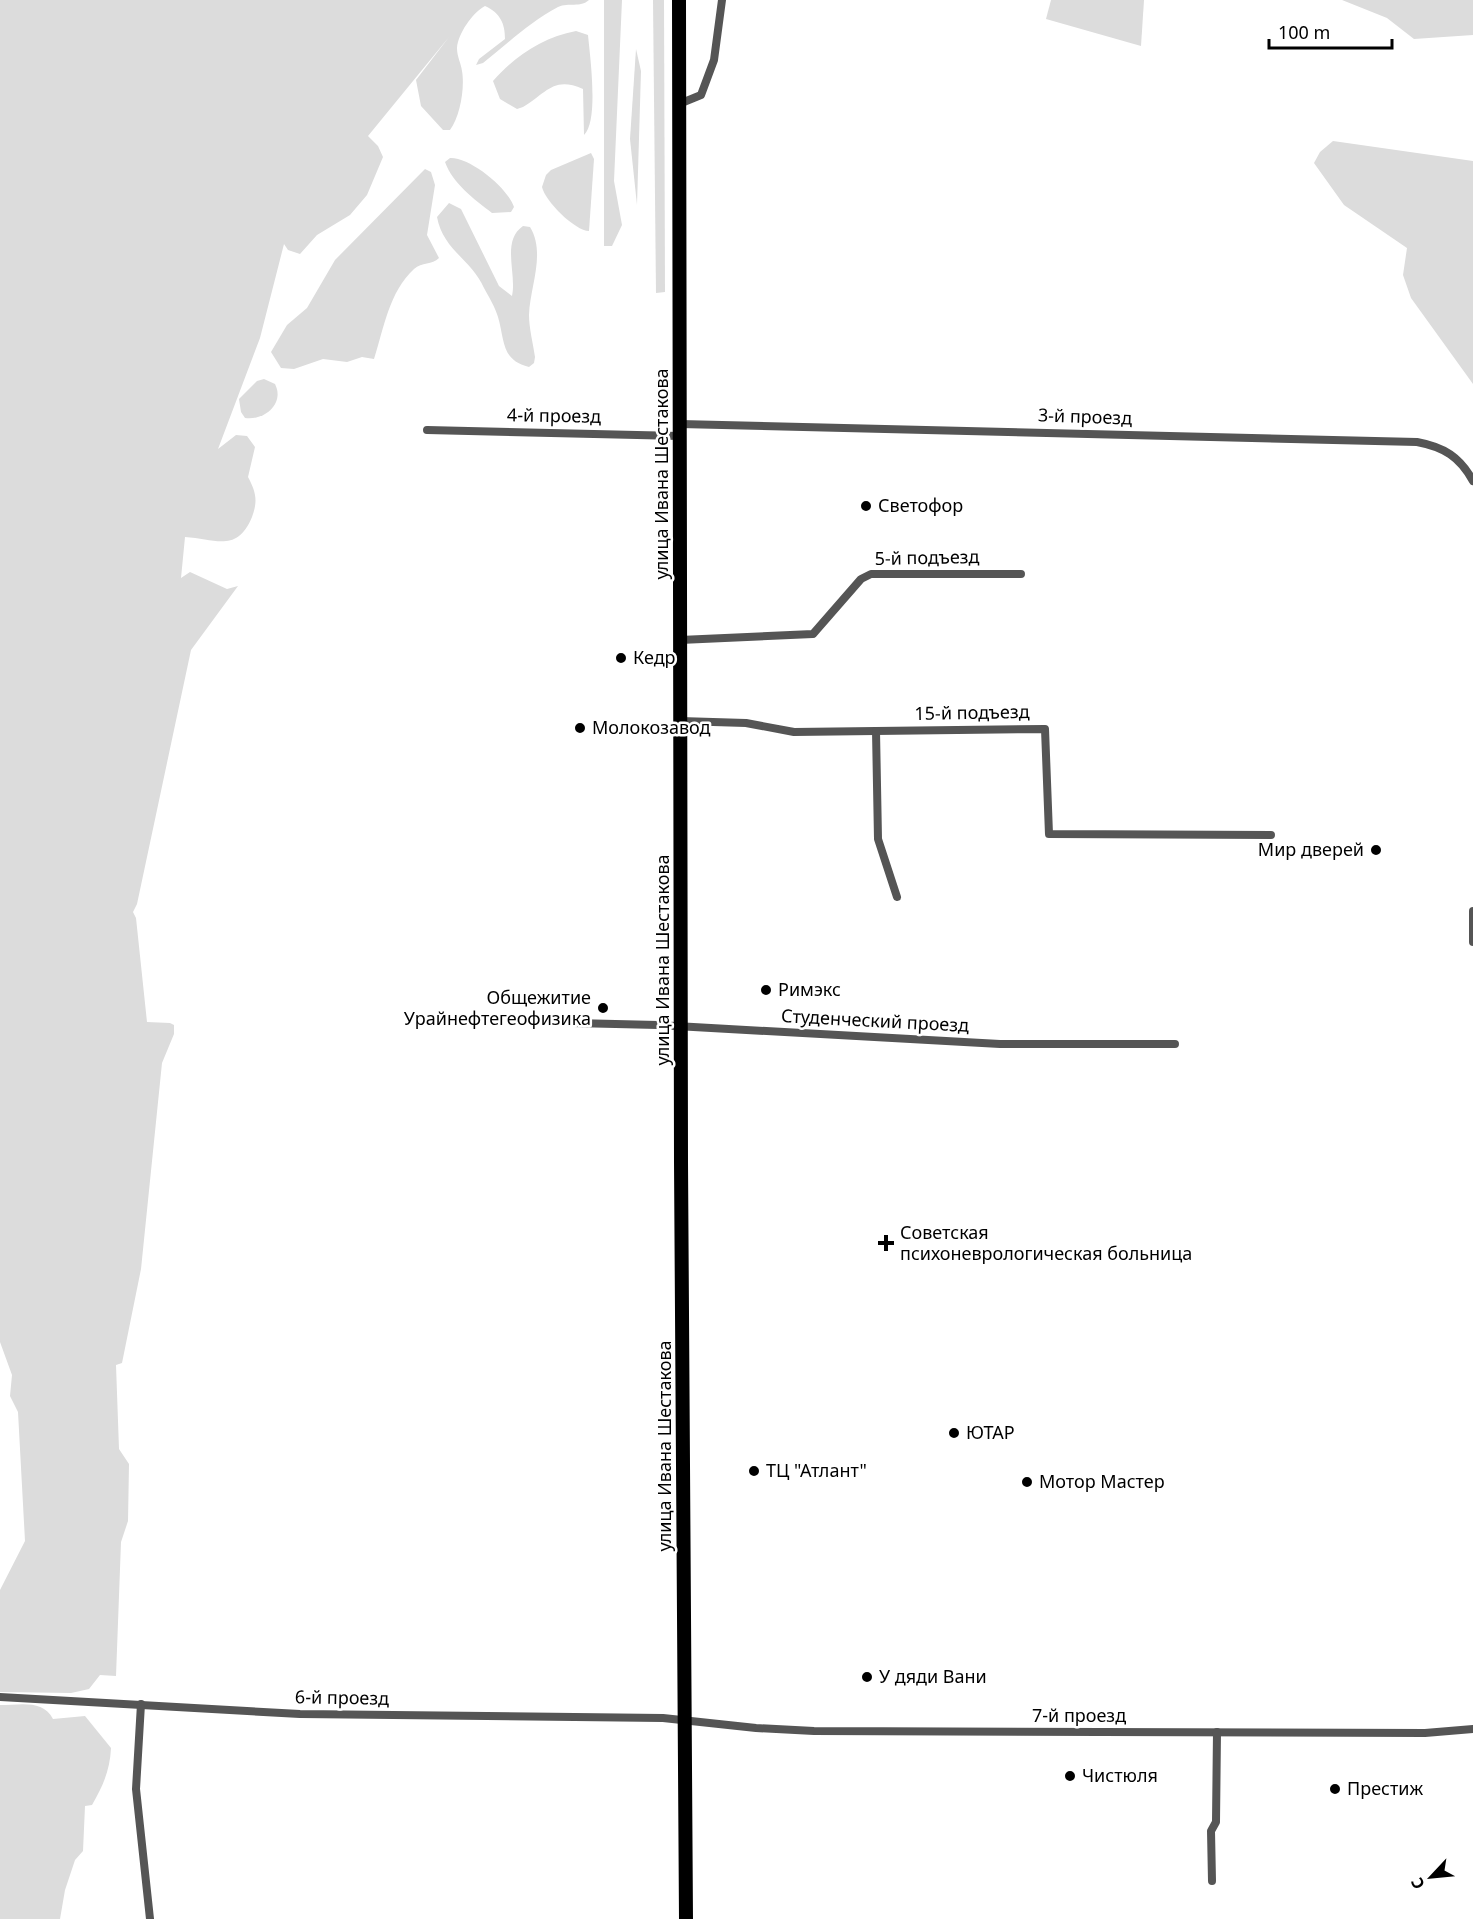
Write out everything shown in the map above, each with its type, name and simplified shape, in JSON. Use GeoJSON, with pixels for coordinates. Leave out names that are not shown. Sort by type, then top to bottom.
{"type":"FeatureCollection","features":[{"type":"Feature","properties":{"kind":"main road","name":"улица Ивана Шестакова"},"geometry":{"type":"LineString","coordinates":[[679,0],[686,1919]]}},
{"type":"Feature","properties":{"kind":"street"},"geometry":{"type":"LineString","coordinates":[[679,104],[700,95],[711,72],[722,0]]}},
{"type":"Feature","properties":{"kind":"street","name":"4-й проезд"},"geometry":{"type":"LineString","coordinates":[[427,430],[680,430]]}},
{"type":"Feature","properties":{"kind":"street","name":"3-й проезд"},"geometry":{"type":"LineString","coordinates":[[680,430],[1418,442],[1449,452],[1466,468],[1473,481]]}},
{"type":"Feature","properties":{"kind":"street","name":"5-й подъезд"},"geometry":{"type":"LineString","coordinates":[[680,640],[813,634],[861,579],[871,574],[1021,574]]}},
{"type":"Feature","properties":{"kind":"street","name":"15-й подъезд"},"geometry":{"type":"LineString","coordinates":[[680,721],[746,723],[794,732],[1045,729],[1049,834],[1271,835]]}},
{"type":"Feature","properties":{"kind":"street"},"geometry":{"type":"LineString","coordinates":[[876,730],[878,839],[897,897]]}},
{"type":"Feature","properties":{"kind":"street"},"geometry":{"type":"LineString","coordinates":[[1473,911],[1473,942]]}},
{"type":"Feature","properties":{"kind":"street","name":"Студенческий проезд"},"geometry":{"type":"LineString","coordinates":[[573,1023],[1000,1044],[1175,1044]]}},
{"type":"Feature","properties":{"kind":"street","name":"6-й проезд"},"geometry":{"type":"LineString","coordinates":[[0,1697],[300,1714],[633,1717],[685,1720]]}},
{"type":"Feature","properties":{"kind":"street"},"geometry":{"type":"LineString","coordinates":[[141,1704],[136,1789],[150,1919]]}},
{"type":"Feature","properties":{"kind":"street","name":"7-й проезд"},"geometry":{"type":"LineString","coordinates":[[685,1720],[756,1728],[824,1731],[1432,1733],[1473,1729]]}},
{"type":"Feature","properties":{"kind":"street"},"geometry":{"type":"LineString","coordinates":[[1212,1881],[1211,1831],[1216,1822],[1217,1732]]}},
{"type":"Feature","properties":{"kind":"shaded area"},"geometry":{"type":"Polygon","coordinates":[[[0,0],[589,0],[582,4],[558,7],[528,26],[483,63],[476,65],[479,59],[505,39],[503,23],[498,15],[485,6],[480,9],[466,24],[458,42],[457,51],[463,78],[462,94],[457,118],[450,130],[443,130],[421,106],[416,80],[449,37],[368,136],[378,146],[383,157],[367,195],[350,215],[317,235],[300,254],[288,250],[284,244],[260,338],[218,449],[236,435],[247,436],[255,447],[248,477],[255,497],[252,517],[240,536],[232,540],[216,541],[185,537],[181,578],[190,572],[227,589],[238,586],[191,650],[137,904],[133,912],[136,918],[147,1022],[170,1023],[174,1025],[174,1034],[162,1063],[141,1269],[122,1363],[116,1365],[119,1449],[129,1464],[128,1521],[121,1542],[116,1676],[100,1675],[89,1689],[71,1693],[0,1692],[0,1590],[25,1541],[18,1412],[10,1396],[12,1375],[0,1342],[0,0]]]}},
{"type":"Feature","properties":{"kind":"shaded area"},"geometry":{"type":"Polygon","coordinates":[[[604,0],[622,0],[614,181],[622,225],[612,246],[604,246],[604,0]]]}},
{"type":"Feature","properties":{"kind":"shaded area"},"geometry":{"type":"Polygon","coordinates":[[[653,0],[664,0],[665,292],[656,293],[653,0]]]}},
{"type":"Feature","properties":{"kind":"shaded area"},"geometry":{"type":"Polygon","coordinates":[[[1051,0],[1144,0],[1141,46],[1046,19],[1051,0]]]}},
{"type":"Feature","properties":{"kind":"shaded area"},"geometry":{"type":"Polygon","coordinates":[[[1342,0],[1473,0],[1473,35],[1414,39],[1387,18],[1342,0]]]}},
{"type":"Feature","properties":{"kind":"shaded area"},"geometry":{"type":"Polygon","coordinates":[[[576,31],[588,35],[592,72],[591,116],[589,128],[584,135],[583,89],[573,85],[557,85],[517,109],[500,99],[493,81],[511,63],[530,49],[552,38],[576,31]]]}},
{"type":"Feature","properties":{"kind":"shaded area"},"geometry":{"type":"Polygon","coordinates":[[[636,49],[641,71],[637,205],[630,139],[636,49]]]}},
{"type":"Feature","properties":{"kind":"shaded area"},"geometry":{"type":"Polygon","coordinates":[[[1333,141],[1473,161],[1473,384],[1411,298],[1403,275],[1407,248],[1344,205],[1314,163],[1320,152],[1333,141]]]}},
{"type":"Feature","properties":{"kind":"shaded area"},"geometry":{"type":"Polygon","coordinates":[[[591,153],[594,159],[589,231],[576,226],[561,214],[544,193],[542,187],[546,175],[551,170],[591,153]]]}},
{"type":"Feature","properties":{"kind":"shaded area"},"geometry":{"type":"Polygon","coordinates":[[[450,158],[468,163],[487,175],[510,199],[514,207],[511,212],[492,213],[471,197],[449,170],[445,162],[450,158]]]}},
{"type":"Feature","properties":{"kind":"shaded area"},"geometry":{"type":"Polygon","coordinates":[[[425,169],[431,172],[435,185],[427,235],[439,258],[414,269],[399,288],[388,311],[374,359],[362,357],[347,362],[323,359],[294,369],[281,368],[271,352],[287,325],[307,308],[335,260],[425,169]]]}},
{"type":"Feature","properties":{"kind":"shaded area"},"geometry":{"type":"Polygon","coordinates":[[[449,203],[461,209],[499,286],[512,296],[511,249],[516,232],[523,226],[530,227],[535,237],[537,259],[529,315],[535,357],[534,363],[529,367],[513,360],[509,354],[497,313],[490,298],[472,269],[451,246],[440,228],[437,217],[449,203]]]}},
{"type":"Feature","properties":{"kind":"shaded area"},"geometry":{"type":"Polygon","coordinates":[[[264,379],[275,384],[277,398],[275,404],[271,410],[259,417],[245,418],[241,412],[239,399],[257,381],[264,379]]]}},
{"type":"Feature","properties":{"kind":"shaded area"},"geometry":{"type":"Polygon","coordinates":[[[0,1705],[37,1706],[43,1708],[53,1719],[85,1716],[111,1748],[103,1784],[92,1805],[85,1806],[83,1851],[75,1860],[65,1890],[60,1919],[0,1919],[0,1705]]]}},
{"type":"Feature","properties":{"kind":"place","name":"Светофор"},"geometry":{"type":"Point","coordinates":[866,506]}},
{"type":"Feature","properties":{"kind":"place","name":"Кедр"},"geometry":{"type":"Point","coordinates":[621,658]}},
{"type":"Feature","properties":{"kind":"place","name":"Молокозавод"},"geometry":{"type":"Point","coordinates":[580,728]}},
{"type":"Feature","properties":{"kind":"place","name":"Мир дверей"},"geometry":{"type":"Point","coordinates":[1376,850]}},
{"type":"Feature","properties":{"kind":"place","name":"Римэкс"},"geometry":{"type":"Point","coordinates":[766,990]}},
{"type":"Feature","properties":{"kind":"place","name":"Общежитие Урайнефтегеофизика"},"geometry":{"type":"Point","coordinates":[603,1008]}},
{"type":"Feature","properties":{"kind":"place","name":"Советская психоневрологическая больница"},"geometry":{"type":"Point","coordinates":[886,1243]}},
{"type":"Feature","properties":{"kind":"place","name":"ЮТАР"},"geometry":{"type":"Point","coordinates":[954,1433]}},
{"type":"Feature","properties":{"kind":"place","name":"ТЦ \"Атлант\""},"geometry":{"type":"Point","coordinates":[754,1471]}},
{"type":"Feature","properties":{"kind":"place","name":"Мотор Мастер"},"geometry":{"type":"Point","coordinates":[1027,1482]}},
{"type":"Feature","properties":{"kind":"place","name":"У дяди Вани"},"geometry":{"type":"Point","coordinates":[867,1677]}},
{"type":"Feature","properties":{"kind":"place","name":"Чистюля"},"geometry":{"type":"Point","coordinates":[1070,1776]}},
{"type":"Feature","properties":{"kind":"place","name":"Престиж"},"geometry":{"type":"Point","coordinates":[1335,1789]}}]}
